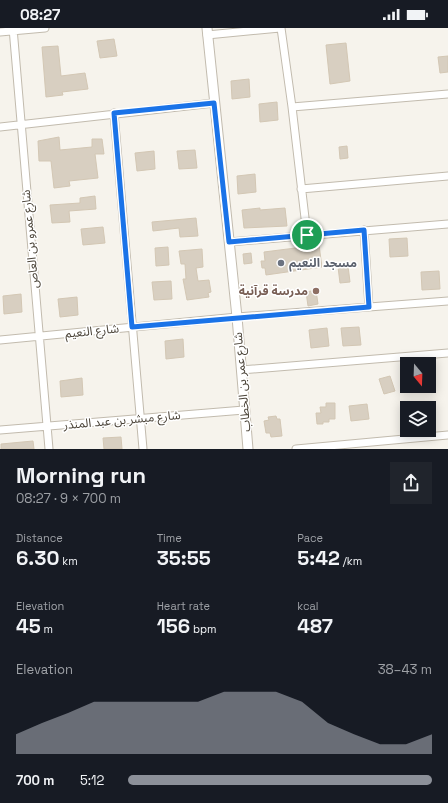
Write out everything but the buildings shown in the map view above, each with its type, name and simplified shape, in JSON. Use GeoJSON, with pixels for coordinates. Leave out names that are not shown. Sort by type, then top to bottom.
{"type":"FeatureCollection","features":[{"type":"Feature","properties":{"kind":"street"},"geometry":{"type":"LineString","coordinates":[[0,32],[13,29],[45,28]]}},
{"type":"Feature","properties":{"kind":"street"},"geometry":{"type":"LineString","coordinates":[[207,31],[281,28],[307,235]]}},
{"type":"Feature","properties":{"kind":"street","name":"شارع عمرو بن العاص"},"geometry":{"type":"LineString","coordinates":[[13,29],[38,336],[49,449]]}},
{"type":"Feature","properties":{"kind":"street","name":"شارع عمر بن الخطاب"},"geometry":{"type":"LineString","coordinates":[[207,31],[237,317],[248,449]]}},
{"type":"Feature","properties":{"kind":"street"},"geometry":{"type":"LineString","coordinates":[[292,107],[448,94]]}},
{"type":"Feature","properties":{"kind":"street"},"geometry":{"type":"LineString","coordinates":[[0,127],[114,113],[214,103]]}},
{"type":"Feature","properties":{"kind":"street"},"geometry":{"type":"LineString","coordinates":[[114,113],[143,449]]}},
{"type":"Feature","properties":{"kind":"street"},"geometry":{"type":"LineString","coordinates":[[301,189],[448,176]]}},
{"type":"Feature","properties":{"kind":"street"},"geometry":{"type":"LineString","coordinates":[[229,242],[448,224]]}},
{"type":"Feature","properties":{"kind":"street"},"geometry":{"type":"LineString","coordinates":[[364,230],[369,307]]}},
{"type":"Feature","properties":{"kind":"street","name":"شارع النعيم"},"geometry":{"type":"LineString","coordinates":[[0,340],[237,317],[448,301]]}},
{"type":"Feature","properties":{"kind":"street"},"geometry":{"type":"LineString","coordinates":[[241,370],[448,353]]}},
{"type":"Feature","properties":{"kind":"street","name":"شارع مبشر بن عبد المنذر"},"geometry":{"type":"LineString","coordinates":[[0,430],[244,410]]}},
{"type":"Feature","properties":{"kind":"street"},"geometry":{"type":"LineString","coordinates":[[296,449],[448,435]]}},
{"type":"Feature","properties":{"kind":"place","name":"مسجد النعيم"},"geometry":{"type":"Point","coordinates":[281,263]}},
{"type":"Feature","properties":{"kind":"place","name":"مدرسة قرآنية"},"geometry":{"type":"Point","coordinates":[316,291]}},
{"type":"Feature","properties":{"kind":"route"},"geometry":{"type":"LineString","coordinates":[[214,103],[229,242],[307,235],[364,230],[369,307],[132,327],[114,113],[214,103]]}}]}
